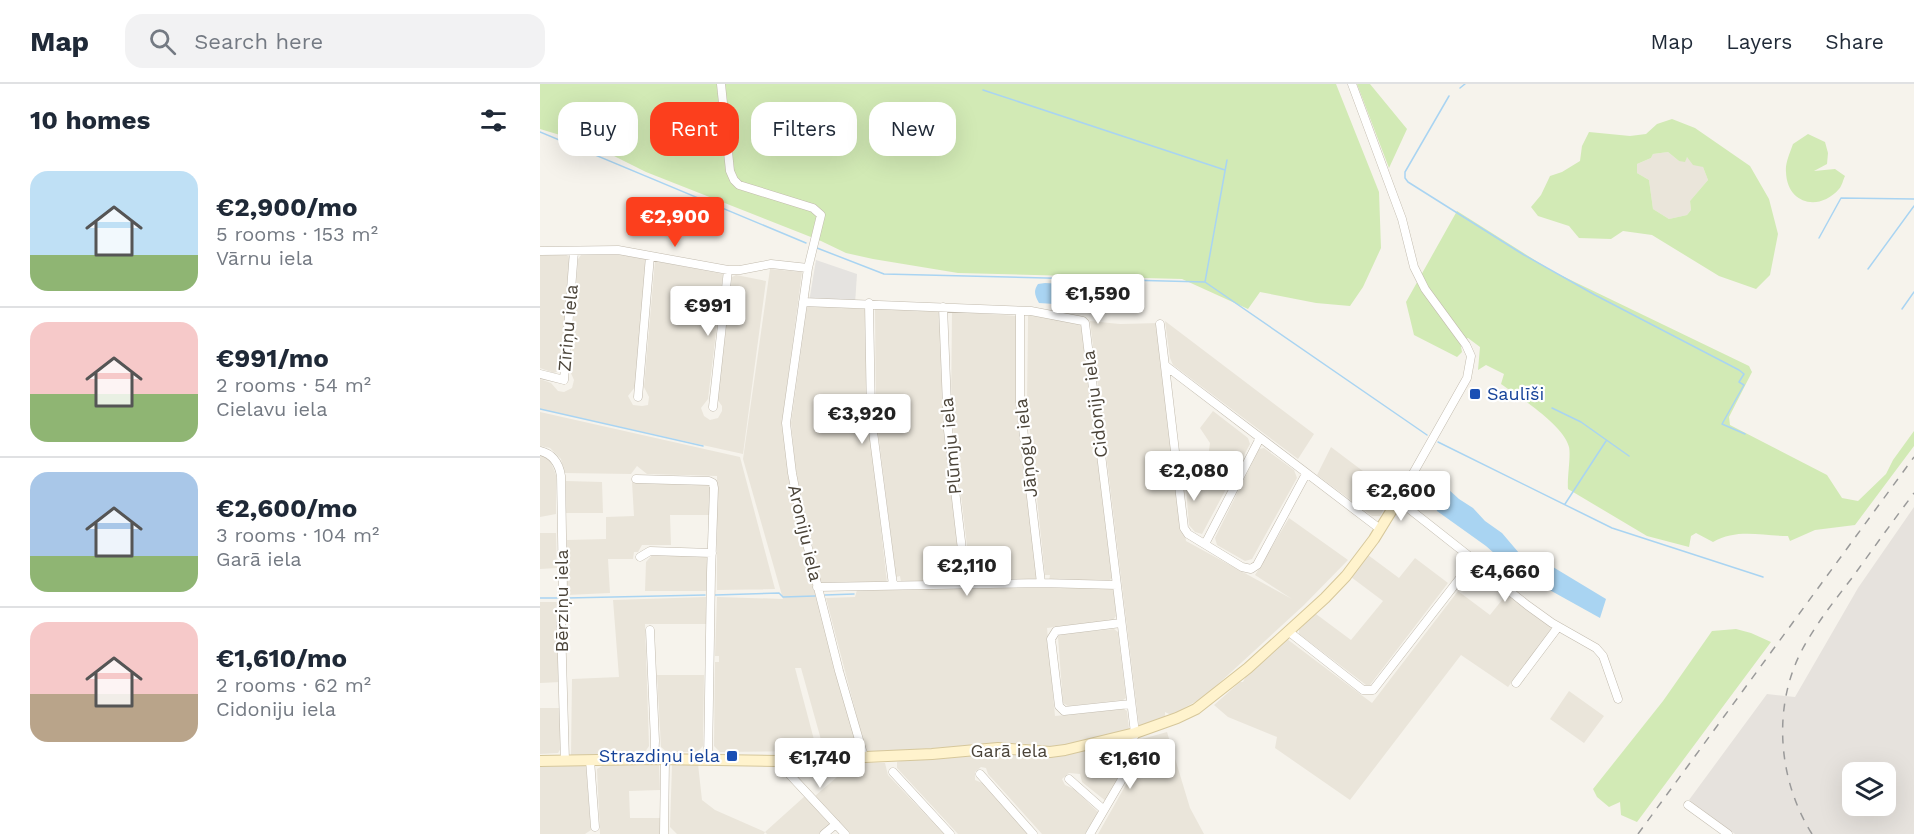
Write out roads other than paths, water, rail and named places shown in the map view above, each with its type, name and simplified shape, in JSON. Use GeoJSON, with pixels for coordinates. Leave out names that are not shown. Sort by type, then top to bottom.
{"type":"FeatureCollection","features":[{"type":"Feature","properties":{"kind":"street","name":"Aroniju iela"},"geometry":{"type":"LineString","coordinates":[[721,84],[730,171],[734,180],[747,189],[813,208],[821,216],[808,268],[786,423],[800,514],[864,757]]}},
{"type":"Feature","properties":{"kind":"street","name":"Garā iela"},"geometry":{"type":"LineString","coordinates":[[540,761],[659,759],[777,761],[932,754],[998,748],[1050,752],[1135,734],[1177,718],[1196,709],[1243,672],[1346,576],[1398,500],[1467,378],[1471,356],[1466,345],[1425,289],[1414,267],[1402,219],[1352,84]]}},
{"type":"Feature","properties":{"kind":"street","name":"Zīriņu iela"},"geometry":{"type":"LineString","coordinates":[[540,374],[564,380],[574,250]]}},
{"type":"Feature","properties":{"kind":"street"},"geometry":{"type":"LineString","coordinates":[[540,251],[618,250],[728,270],[771,264],[808,268]]}},
{"type":"Feature","properties":{"kind":"street"},"geometry":{"type":"LineString","coordinates":[[638,397],[650,256]]}},
{"type":"Feature","properties":{"kind":"street"},"geometry":{"type":"LineString","coordinates":[[713,407],[728,270]]}},
{"type":"Feature","properties":{"kind":"street","name":"Cidoniju iela"},"geometry":{"type":"LineString","coordinates":[[803,302],[1020,311],[1041,313],[1085,323],[1135,734],[1121,781],[1090,834]]}},
{"type":"Feature","properties":{"kind":"street"},"geometry":{"type":"LineString","coordinates":[[869,303],[871,416],[892,585]]}},
{"type":"Feature","properties":{"kind":"street","name":"Plūmju iela"},"geometry":{"type":"LineString","coordinates":[[943,307],[948,430],[966,584]]}},
{"type":"Feature","properties":{"kind":"street","name":"Jāņogu iela"},"geometry":{"type":"LineString","coordinates":[[1020,311],[1020,402],[1041,583]]}},
{"type":"Feature","properties":{"kind":"street"},"geometry":{"type":"LineString","coordinates":[[1160,324],[1184,528],[1188,534],[1242,567],[1251,569],[1257,565],[1306,474]]}},
{"type":"Feature","properties":{"kind":"street"},"geometry":{"type":"LineString","coordinates":[[1166,366],[1380,529]]}},
{"type":"Feature","properties":{"kind":"street"},"geometry":{"type":"LineString","coordinates":[[1205,544],[1260,438]]}},
{"type":"Feature","properties":{"kind":"street","name":"Bērziņu iela"},"geometry":{"type":"LineString","coordinates":[[540,451],[546,452],[555,460],[561,476],[563,592],[561,625],[565,760]]}},
{"type":"Feature","properties":{"kind":"street"},"geometry":{"type":"LineString","coordinates":[[636,479],[713,483],[708,760]]}},
{"type":"Feature","properties":{"kind":"street"},"geometry":{"type":"LineString","coordinates":[[1398,500],[1474,560],[1489,568],[1520,599],[1558,627],[1596,648],[1603,656],[1618,699]]}},
{"type":"Feature","properties":{"kind":"street"},"geometry":{"type":"LineString","coordinates":[[640,557],[650,551],[712,553]]}},
{"type":"Feature","properties":{"kind":"street"},"geometry":{"type":"LineString","coordinates":[[1288,631],[1363,690],[1372,690],[1474,560]]}},
{"type":"Feature","properties":{"kind":"street"},"geometry":{"type":"LineString","coordinates":[[818,588],[1041,583],[1117,585]]}},
{"type":"Feature","properties":{"kind":"street"},"geometry":{"type":"LineString","coordinates":[[1121,623],[1056,631],[1051,639],[1059,706],[1064,711],[1130,704]]}},
{"type":"Feature","properties":{"kind":"street"},"geometry":{"type":"LineString","coordinates":[[1516,683],[1558,627]]}},
{"type":"Feature","properties":{"kind":"street"},"geometry":{"type":"LineString","coordinates":[[650,630],[664,834]]}},
{"type":"Feature","properties":{"kind":"street"},"geometry":{"type":"LineString","coordinates":[[590,760],[595,827]]}},
{"type":"Feature","properties":{"kind":"street"},"geometry":{"type":"LineString","coordinates":[[777,761],[845,834]]}},
{"type":"Feature","properties":{"kind":"street"},"geometry":{"type":"LineString","coordinates":[[893,772],[950,834]]}},
{"type":"Feature","properties":{"kind":"street"},"geometry":{"type":"LineString","coordinates":[[980,774],[1033,834]]}},
{"type":"Feature","properties":{"kind":"street"},"geometry":{"type":"LineString","coordinates":[[1070,779],[1104,810]]}},
{"type":"Feature","properties":{"kind":"street"},"geometry":{"type":"LineString","coordinates":[[1688,805],[1728,834]]}},
{"type":"Feature","properties":{"kind":"street"},"geometry":{"type":"LineString","coordinates":[[824,834],[836,824]]}},
{"type":"Feature","properties":{"kind":"water"},"geometry":{"type":"Polygon","coordinates":[[[1038,284],[1084,285],[1088,287],[1090,300],[1085,306],[1039,303],[1035,289],[1038,284]]]}},
{"type":"Feature","properties":{"kind":"water"},"geometry":{"type":"Polygon","coordinates":[[[1430,478],[1437,479],[1473,508],[1485,521],[1502,533],[1519,553],[1536,562],[1548,564],[1606,599],[1600,618],[1512,569],[1486,546],[1437,511],[1435,503],[1424,494],[1424,488],[1430,478]]]}},
{"type":"Feature","properties":{"kind":"waterway"},"geometry":{"type":"LineString","coordinates":[[1460,88],[1465,84]]}},
{"type":"Feature","properties":{"kind":"waterway"},"geometry":{"type":"LineString","coordinates":[[983,90],[1225,170]]}},
{"type":"Feature","properties":{"kind":"waterway"},"geometry":{"type":"LineString","coordinates":[[1449,96],[1405,172],[1408,182],[1524,255],[1739,370],[1744,374],[1739,382],[1744,385],[1722,424],[1745,434]]}},
{"type":"Feature","properties":{"kind":"waterway"},"geometry":{"type":"LineString","coordinates":[[540,132],[806,243]]}},
{"type":"Feature","properties":{"kind":"waterway"},"geometry":{"type":"LineString","coordinates":[[1205,282],[1227,160]]}},
{"type":"Feature","properties":{"kind":"waterway"},"geometry":{"type":"LineString","coordinates":[[1819,238],[1841,198],[1914,199]]}},
{"type":"Feature","properties":{"kind":"waterway"},"geometry":{"type":"LineString","coordinates":[[1868,269],[1914,206]]}},
{"type":"Feature","properties":{"kind":"waterway"},"geometry":{"type":"LineString","coordinates":[[817,248],[884,274],[1205,282],[1427,435]]}},
{"type":"Feature","properties":{"kind":"waterway"},"geometry":{"type":"LineString","coordinates":[[1902,309],[1914,292]]}},
{"type":"Feature","properties":{"kind":"waterway"},"geometry":{"type":"LineString","coordinates":[[1552,408],[1581,422],[1629,456]]}},
{"type":"Feature","properties":{"kind":"waterway"},"geometry":{"type":"LineString","coordinates":[[540,409],[703,446]]}},
{"type":"Feature","properties":{"kind":"waterway"},"geometry":{"type":"LineString","coordinates":[[1565,504],[1606,441]]}},
{"type":"Feature","properties":{"kind":"waterway"},"geometry":{"type":"LineString","coordinates":[[1438,442],[1612,528],[1763,577]]}},
{"type":"Feature","properties":{"kind":"waterway"},"geometry":{"type":"LineString","coordinates":[[715,595],[779,593],[783,597],[815,596]]}},
{"type":"Feature","properties":{"kind":"waterway"},"geometry":{"type":"LineString","coordinates":[[825,595],[854,594]]}},
{"type":"Feature","properties":{"kind":"waterway"},"geometry":{"type":"LineString","coordinates":[[567,598],[705,595]]}},
{"type":"Feature","properties":{"kind":"waterway"},"geometry":{"type":"LineString","coordinates":[[540,598],[557,598]]}},
{"type":"Feature","properties":{"kind":"railway"},"geometry":{"type":"LineString","coordinates":[[1638,834],[1914,457]]}},
{"type":"Feature","properties":{"kind":"railway"},"geometry":{"type":"LineString","coordinates":[[1812,834],[1792,790],[1783,743],[1786,695],[1792,672],[1819,622],[1914,493]]}},
{"type":"Feature","properties":{"kind":"place","name":"Saulīši"},"geometry":{"type":"Point","coordinates":[1475,394]}},
{"type":"Feature","properties":{"kind":"place","name":"Strazdiņu iela"},"geometry":{"type":"Point","coordinates":[732,756]}}]}
